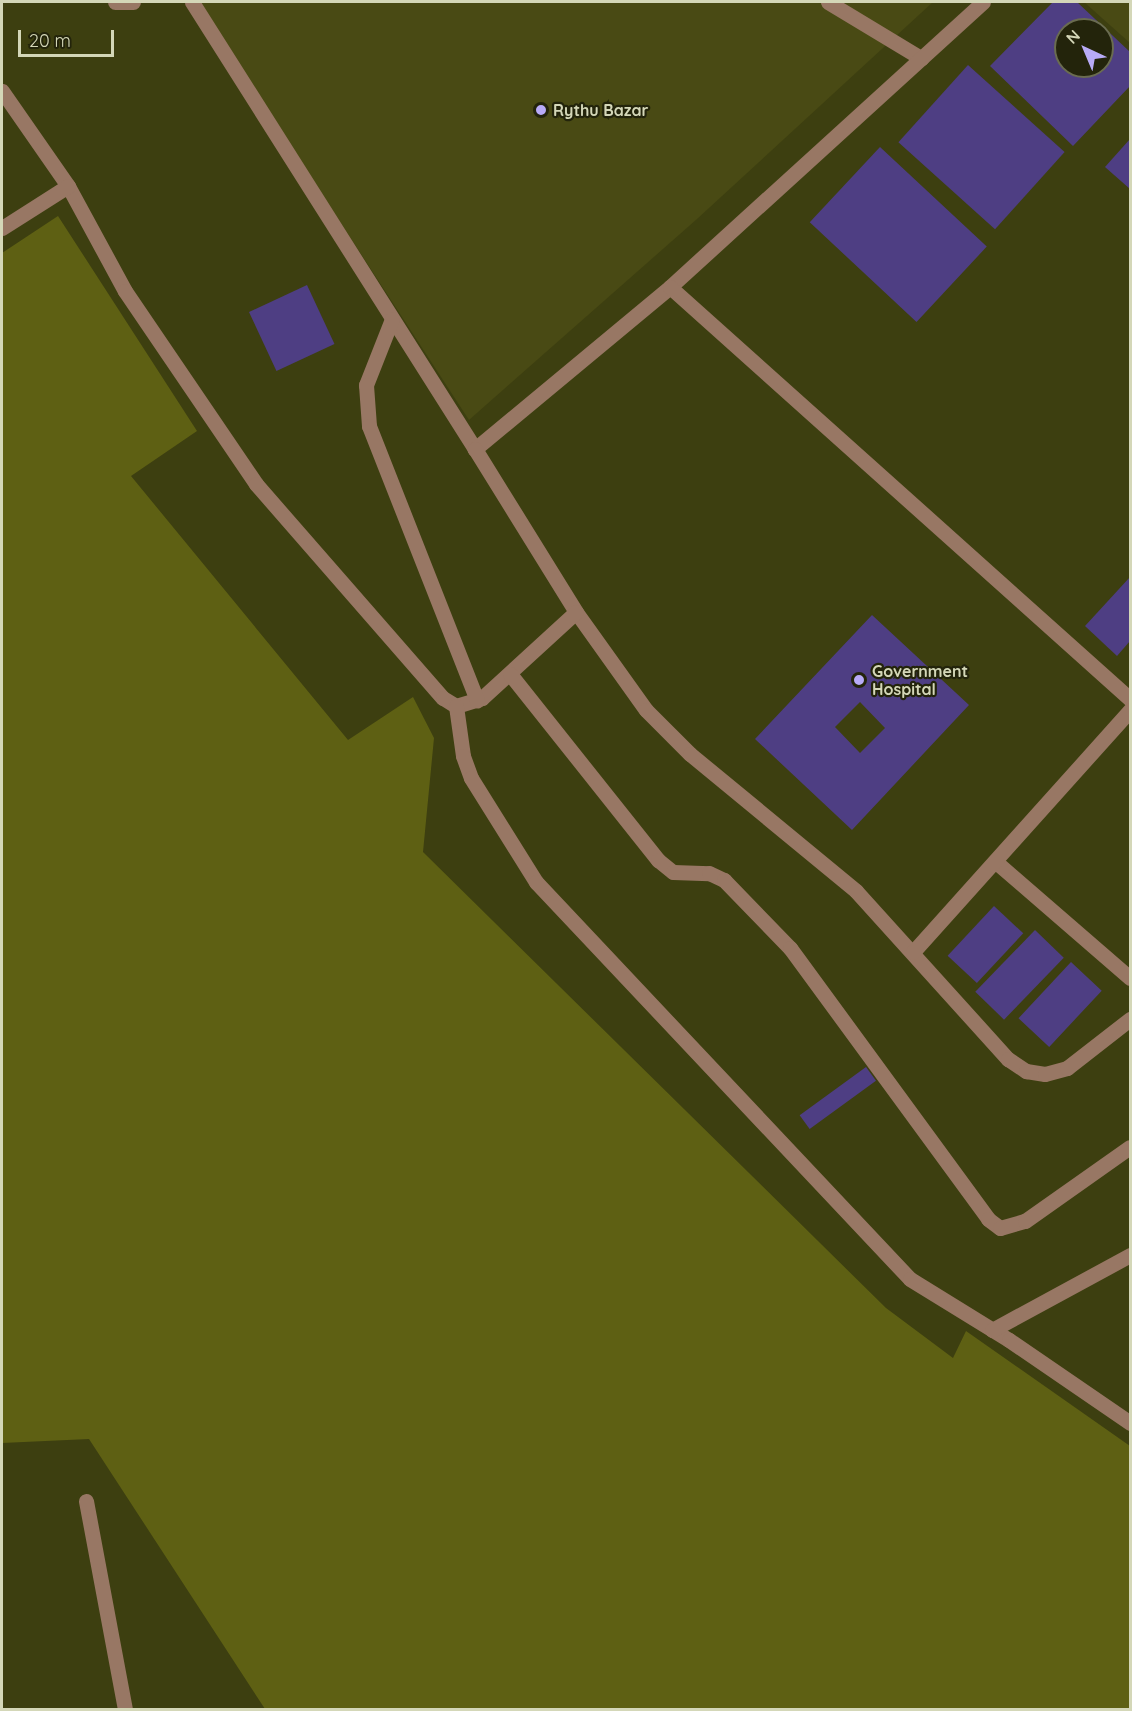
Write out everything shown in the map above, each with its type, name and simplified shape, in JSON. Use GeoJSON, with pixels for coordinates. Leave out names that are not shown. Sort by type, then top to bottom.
{"type":"FeatureCollection","features":[{"type":"Feature","properties":{"kind":"street"},"geometry":{"type":"LineString","coordinates":[[115,2],[133,2]]}},
{"type":"Feature","properties":{"kind":"street"},"geometry":{"type":"LineString","coordinates":[[192,2],[576,612],[627,686],[669,734],[856,891],[1008,1059],[1026,1071],[1045,1074],[1066,1068],[1131,1019]]}},
{"type":"Feature","properties":{"kind":"street"},"geometry":{"type":"LineString","coordinates":[[828,2],[921,58]]}},
{"type":"Feature","properties":{"kind":"street"},"geometry":{"type":"LineString","coordinates":[[475,449],[670,287],[983,2]]}},
{"type":"Feature","properties":{"kind":"street"},"geometry":{"type":"LineString","coordinates":[[2,90],[68,186],[125,291],[256,484],[443,698],[456,706],[477,700],[510,674],[576,612]]}},
{"type":"Feature","properties":{"kind":"street"},"geometry":{"type":"LineString","coordinates":[[2,228],[68,186]]}},
{"type":"Feature","properties":{"kind":"street"},"geometry":{"type":"LineString","coordinates":[[670,287],[1131,699]]}},
{"type":"Feature","properties":{"kind":"street"},"geometry":{"type":"LineString","coordinates":[[392,319],[366,385],[369,426],[477,700]]}},
{"type":"Feature","properties":{"kind":"street"},"geometry":{"type":"LineString","coordinates":[[510,674],[658,860],[673,872],[709,873],[723,880],[790,948],[988,1219],[1000,1228],[1025,1221],[1131,1147]]}},
{"type":"Feature","properties":{"kind":"street"},"geometry":{"type":"LineString","coordinates":[[456,706],[463,756],[471,778],[536,882],[910,1279],[992,1330],[1131,1424]]}},
{"type":"Feature","properties":{"kind":"street"},"geometry":{"type":"LineString","coordinates":[[913,952],[1131,710]]}},
{"type":"Feature","properties":{"kind":"street"},"geometry":{"type":"LineString","coordinates":[[996,862],[1131,978]]}},
{"type":"Feature","properties":{"kind":"street"},"geometry":{"type":"LineString","coordinates":[[992,1330],[1131,1255]]}},
{"type":"Feature","properties":{"kind":"street"},"geometry":{"type":"LineString","coordinates":[[86,1501],[125,1710]]}},
{"type":"Feature","properties":{"kind":"shaded area","name":"Rythu Bazar"},"geometry":{"type":"Polygon","coordinates":[[[197,2],[933,2],[697,219],[469,420],[197,2]]]}},
{"type":"Feature","properties":{"kind":"shaded area"},"geometry":{"type":"Polygon","coordinates":[[[1084,2],[1130,2],[1130,43],[1114,29],[1114,18],[1102,18],[1084,2]]]}},
{"type":"Feature","properties":{"kind":"shaded area"},"geometry":{"type":"Polygon","coordinates":[[[58,216],[197,431],[131,476],[348,740],[413,697],[434,738],[423,852],[886,1308],[953,1358],[966,1331],[1130,1446],[1130,1709],[265,1709],[89,1439],[2,1443],[2,253],[58,216]]]}},
{"type":"Feature","properties":{"kind":"building"},"geometry":{"type":"Polygon","coordinates":[[[1053,2],[1077,2],[1094,18],[1054,18],[1054,78],[1114,78],[1114,37],[1130,52],[1130,86],[1073,146],[990,66],[1053,2]]]}},
{"type":"Feature","properties":{"kind":"building"},"geometry":{"type":"Polygon","coordinates":[[[968,65],[1065,152],[995,229],[898,142],[968,65]]]}},
{"type":"Feature","properties":{"kind":"building"},"geometry":{"type":"Polygon","coordinates":[[[1130,139],[1130,189],[1105,167],[1130,139]]]}},
{"type":"Feature","properties":{"kind":"building"},"geometry":{"type":"Polygon","coordinates":[[[880,147],[987,247],[917,322],[810,222],[880,147]]]}},
{"type":"Feature","properties":{"kind":"building"},"geometry":{"type":"Polygon","coordinates":[[[307,285],[334,344],[276,371],[249,312],[307,285]]]}},
{"type":"Feature","properties":{"kind":"building"},"geometry":{"type":"Polygon","coordinates":[[[1130,577],[1130,641],[1117,656],[1085,626],[1130,577]]]}},
{"type":"Feature","properties":{"kind":"building"},"geometry":{"type":"Polygon","coordinates":[[[872,615],[969,705],[852,830],[755,739],[872,615]],[[860,702],[835,727],[860,753],[885,728],[860,702]]]}},
{"type":"Feature","properties":{"kind":"building"},"geometry":{"type":"Polygon","coordinates":[[[994,906],[1023,933],[977,983],[948,956],[994,906]]]}},
{"type":"Feature","properties":{"kind":"building"},"geometry":{"type":"Polygon","coordinates":[[[1035,930],[1064,958],[1004,1020],[975,992],[1035,930]]]}},
{"type":"Feature","properties":{"kind":"building"},"geometry":{"type":"Polygon","coordinates":[[[1071,962],[1102,991],[1049,1047],[1018,1018],[1071,962]]]}},
{"type":"Feature","properties":{"kind":"building"},"geometry":{"type":"Polygon","coordinates":[[[866,1067],[876,1081],[810,1129],[800,1115],[866,1067]]]}},
{"type":"Feature","properties":{"kind":"place","name":"Rythu Bazar"},"geometry":{"type":"Point","coordinates":[541,110]}},
{"type":"Feature","properties":{"kind":"place","name":"Government Hospital"},"geometry":{"type":"Point","coordinates":[859,680]}}]}
